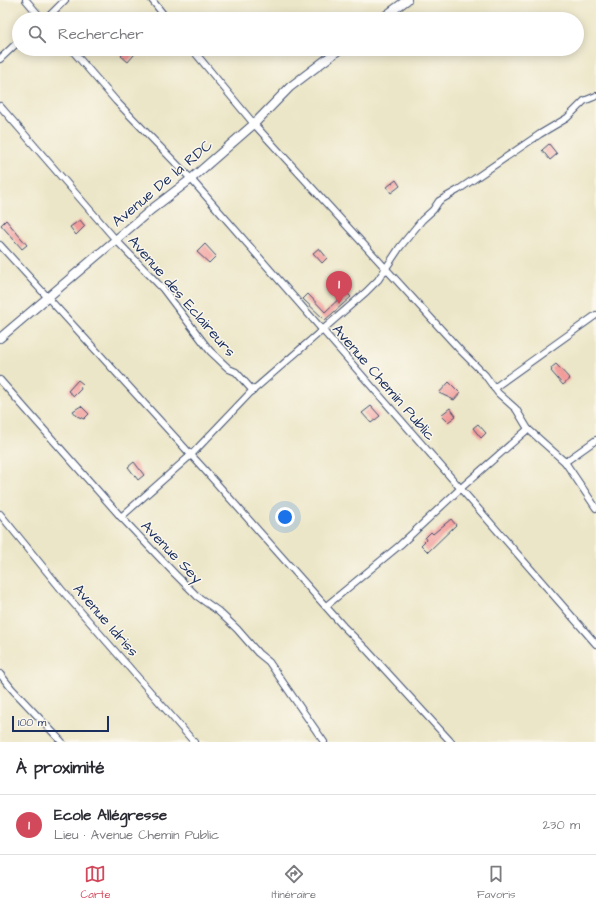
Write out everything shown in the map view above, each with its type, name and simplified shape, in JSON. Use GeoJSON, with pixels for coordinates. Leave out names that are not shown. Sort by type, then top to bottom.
{"type":"FeatureCollection","features":[{"type":"Feature","properties":{"kind":"street"},"geometry":{"type":"LineString","coordinates":[[26,0],[36,12]]}},
{"type":"Feature","properties":{"kind":"street"},"geometry":{"type":"LineString","coordinates":[[53,12],[65,0]]}},
{"type":"Feature","properties":{"kind":"street"},"geometry":{"type":"LineString","coordinates":[[152,0],[162,12]]}},
{"type":"Feature","properties":{"kind":"street"},"geometry":{"type":"LineString","coordinates":[[391,12],[407,0]]}},
{"type":"Feature","properties":{"kind":"street"},"geometry":{"type":"LineString","coordinates":[[0,59],[12,48]]}},
{"type":"Feature","properties":{"kind":"street","name":"Avenue Chemin Public"},"geometry":{"type":"LineString","coordinates":[[77,56],[116,101],[191,179],[596,644]]}},
{"type":"Feature","properties":{"kind":"street"},"geometry":{"type":"LineString","coordinates":[[198,56],[254,124],[460,350],[485,375],[502,397],[516,408],[528,429],[565,462],[596,508]]}},
{"type":"Feature","properties":{"kind":"street","name":"Avenue De la RDC"},"geometry":{"type":"LineString","coordinates":[[0,338],[191,179],[254,124],[290,87],[331,56]]}},
{"type":"Feature","properties":{"kind":"street"},"geometry":{"type":"LineString","coordinates":[[121,517],[191,455],[253,391],[366,292],[378,280],[400,247],[422,220],[433,210],[439,201],[458,190],[540,134],[567,118],[584,101],[596,96]]}},
{"type":"Feature","properties":{"kind":"street","name":"Avenue des Eclaireurs"},"geometry":{"type":"LineString","coordinates":[[0,106],[116,240],[163,289],[210,351],[229,369],[236,372],[253,391]]}},
{"type":"Feature","properties":{"kind":"street"},"geometry":{"type":"LineString","coordinates":[[0,245],[191,455],[343,626],[451,742]]}},
{"type":"Feature","properties":{"kind":"street"},"geometry":{"type":"LineString","coordinates":[[494,388],[596,315]]}},
{"type":"Feature","properties":{"kind":"street","name":"Avenue Sey"},"geometry":{"type":"LineString","coordinates":[[0,380],[121,517],[175,574],[197,596],[218,611],[237,629],[258,653],[269,662],[324,742]]}},
{"type":"Feature","properties":{"kind":"street"},"geometry":{"type":"LineString","coordinates":[[326,606],[400,544],[528,429]]}},
{"type":"Feature","properties":{"kind":"street"},"geometry":{"type":"LineString","coordinates":[[565,462],[596,440]]}},
{"type":"Feature","properties":{"kind":"street","name":"Avenue Idriss"},"geometry":{"type":"LineString","coordinates":[[0,514],[61,589],[194,742]]}},
{"type":"Feature","properties":{"kind":"street"},"geometry":{"type":"LineString","coordinates":[[0,674],[12,689],[62,742]]}},
{"type":"Feature","properties":{"kind":"building"},"geometry":{"type":"Polygon","coordinates":[[[121,56],[133,56],[128,62],[121,56]]]}},
{"type":"Feature","properties":{"kind":"building"},"geometry":{"type":"Polygon","coordinates":[[[549,144],[557,154],[550,160],[542,150],[549,144]]]}},
{"type":"Feature","properties":{"kind":"building"},"geometry":{"type":"Polygon","coordinates":[[[396,180],[400,186],[391,193],[387,187],[396,180]]]}},
{"type":"Feature","properties":{"kind":"building"},"geometry":{"type":"Polygon","coordinates":[[[6,220],[27,245],[22,249],[1,225],[6,220]]]}},
{"type":"Feature","properties":{"kind":"building"},"geometry":{"type":"Polygon","coordinates":[[[80,220],[85,226],[76,235],[70,227],[80,220]]]}},
{"type":"Feature","properties":{"kind":"building"},"geometry":{"type":"Polygon","coordinates":[[[205,244],[216,256],[209,263],[197,252],[205,244]]]}},
{"type":"Feature","properties":{"kind":"building"},"geometry":{"type":"Polygon","coordinates":[[[319,248],[327,258],[322,263],[313,253],[319,248]]]}},
{"type":"Feature","properties":{"kind":"building"},"geometry":{"type":"Polygon","coordinates":[[[346,292],[351,297],[325,320],[303,299],[308,294],[325,312],[346,292]]]}},
{"type":"Feature","properties":{"kind":"building"},"geometry":{"type":"Polygon","coordinates":[[[556,364],[570,379],[563,385],[551,371],[551,368],[556,364]]]}},
{"type":"Feature","properties":{"kind":"building"},"geometry":{"type":"Polygon","coordinates":[[[78,380],[83,384],[80,387],[81,389],[74,396],[68,391],[78,380]]]}},
{"type":"Feature","properties":{"kind":"building"},"geometry":{"type":"Polygon","coordinates":[[[449,382],[460,393],[454,400],[439,393],[449,382]]]}},
{"type":"Feature","properties":{"kind":"building"},"geometry":{"type":"Polygon","coordinates":[[[81,406],[89,414],[84,419],[77,416],[73,411],[81,406]]]}},
{"type":"Feature","properties":{"kind":"building"},"geometry":{"type":"Polygon","coordinates":[[[371,406],[380,416],[371,423],[362,413],[371,406]]]}},
{"type":"Feature","properties":{"kind":"building"},"geometry":{"type":"Polygon","coordinates":[[[450,408],[456,416],[448,422],[441,415],[450,408]]]}},
{"type":"Feature","properties":{"kind":"building"},"geometry":{"type":"Polygon","coordinates":[[[478,424],[486,433],[481,438],[473,428],[478,424]]]}},
{"type":"Feature","properties":{"kind":"building"},"geometry":{"type":"Polygon","coordinates":[[[134,462],[144,475],[138,480],[128,467],[134,462]]]}},
{"type":"Feature","properties":{"kind":"building"},"geometry":{"type":"Polygon","coordinates":[[[451,519],[456,525],[428,552],[421,545],[426,540],[425,538],[431,532],[433,534],[451,519]]]}},
{"type":"Feature","properties":{"kind":"place","name":"Ecole Allégresse"},"geometry":{"type":"Point","coordinates":[339,304]}}]}
